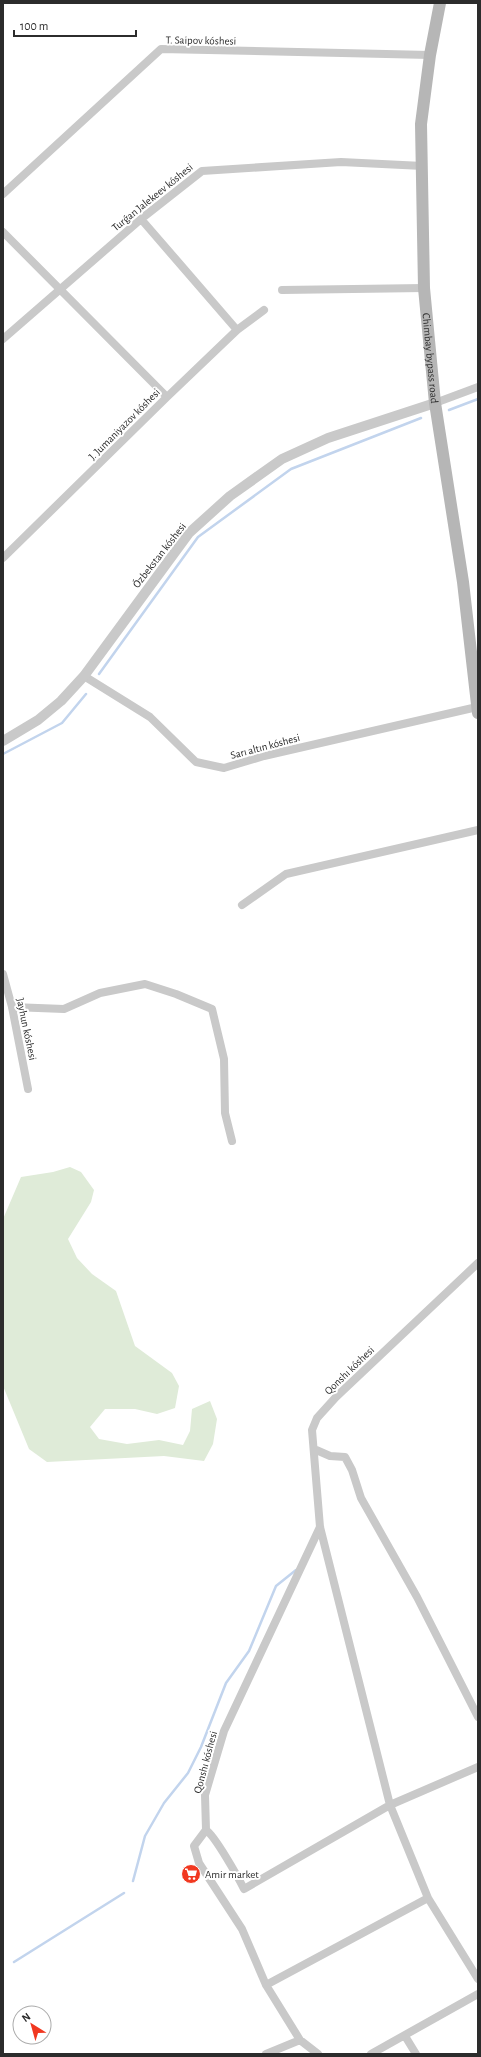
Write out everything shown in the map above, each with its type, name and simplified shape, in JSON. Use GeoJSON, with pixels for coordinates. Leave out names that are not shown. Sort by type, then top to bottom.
{"type":"FeatureCollection","features":[{"type":"Feature","properties":{"kind":"main road","name":"Chimbay bypass road"},"geometry":{"type":"LineString","coordinates":[[440,3],[430,55],[421,124],[423,166],[424,288],[435,403],[462,582],[478,710]]}},
{"type":"Feature","properties":{"kind":"street","name":"T. Saipov kóshesi"},"geometry":{"type":"LineString","coordinates":[[3,194],[161,49],[430,55]]}},
{"type":"Feature","properties":{"kind":"street","name":"Turǵan Jalekeev kóshesi"},"geometry":{"type":"LineString","coordinates":[[3,339],[141,219],[202,171],[341,162],[423,166]]}},
{"type":"Feature","properties":{"kind":"street"},"geometry":{"type":"LineString","coordinates":[[141,219],[237,330]]}},
{"type":"Feature","properties":{"kind":"street"},"geometry":{"type":"LineString","coordinates":[[3,232],[167,397]]}},
{"type":"Feature","properties":{"kind":"street"},"geometry":{"type":"LineString","coordinates":[[282,290],[424,288]]}},
{"type":"Feature","properties":{"kind":"street","name":"J. Jumaniyazov kóshesi"},"geometry":{"type":"LineString","coordinates":[[3,558],[237,330],[264,310]]}},
{"type":"Feature","properties":{"kind":"street"},"geometry":{"type":"LineString","coordinates":[[435,403],[478,387]]}},
{"type":"Feature","properties":{"kind":"street","name":"Ózbekstan kóshesi"},"geometry":{"type":"LineString","coordinates":[[3,741],[38,720],[61,701],[84,676],[189,533],[230,496],[282,460],[328,438],[435,403]]}},
{"type":"Feature","properties":{"kind":"street","name":"Sarı altın kóshesi"},"geometry":{"type":"LineString","coordinates":[[84,676],[150,717],[196,762],[224,768],[264,756],[478,710]]}},
{"type":"Feature","properties":{"kind":"street"},"geometry":{"type":"LineString","coordinates":[[242,905],[286,874],[478,830]]}},
{"type":"Feature","properties":{"kind":"street","name":"Jayhun kóshesi"},"geometry":{"type":"LineString","coordinates":[[3,974],[12,1007],[28,1089]]}},
{"type":"Feature","properties":{"kind":"street"},"geometry":{"type":"LineString","coordinates":[[12,1007],[64,1009],[100,993],[145,984],[176,994],[212,1009],[224,1059],[225,1113],[232,1141]]}},
{"type":"Feature","properties":{"kind":"street","name":"Qonshı kóshesi"},"geometry":{"type":"LineString","coordinates":[[478,1263],[336,1396],[317,1418],[312,1430],[320,1527],[390,1805],[428,1898],[478,1979]]}},
{"type":"Feature","properties":{"kind":"street"},"geometry":{"type":"LineString","coordinates":[[314,1449],[330,1456],[345,1457],[352,1470],[361,1498],[417,1597],[478,1717]]}},
{"type":"Feature","properties":{"kind":"street","name":"Qonshı kóshesi"},"geometry":{"type":"LineString","coordinates":[[206,1830],[205,1795],[224,1731],[320,1527]]}},
{"type":"Feature","properties":{"kind":"street"},"geometry":{"type":"LineString","coordinates":[[318,2054],[300,2040],[266,1985],[242,1929],[199,1863],[194,1846],[206,1830],[211,1833],[220,1850],[233,1867],[244,1889],[390,1805],[478,1767]]}},
{"type":"Feature","properties":{"kind":"street"},"geometry":{"type":"LineString","coordinates":[[266,1985],[428,1898]]}},
{"type":"Feature","properties":{"kind":"street"},"geometry":{"type":"LineString","coordinates":[[371,2054],[478,1994]]}},
{"type":"Feature","properties":{"kind":"street"},"geometry":{"type":"LineString","coordinates":[[405,2036],[416,2054]]}},
{"type":"Feature","properties":{"kind":"street"},"geometry":{"type":"LineString","coordinates":[[266,2054],[300,2040]]}},
{"type":"Feature","properties":{"kind":"green space"},"geometry":{"type":"Polygon","coordinates":[[[70,1167],[81,1172],[94,1190],[91,1202],[68,1239],[77,1258],[92,1274],[116,1291],[135,1346],[172,1373],[179,1386],[175,1408],[157,1414],[135,1409],[105,1409],[90,1427],[99,1439],[127,1444],[159,1440],[183,1445],[190,1431],[192,1409],[210,1401],[217,1419],[213,1444],[204,1461],[164,1456],[47,1462],[29,1449],[3,1386],[3,1219],[21,1177],[53,1172],[70,1167]]]}},
{"type":"Feature","properties":{"kind":"waterway"},"geometry":{"type":"LineString","coordinates":[[449,410],[478,399]]}},
{"type":"Feature","properties":{"kind":"waterway"},"geometry":{"type":"LineString","coordinates":[[99,674],[198,537],[291,469],[421,418]]}},
{"type":"Feature","properties":{"kind":"waterway"},"geometry":{"type":"LineString","coordinates":[[3,754],[62,723],[86,694]]}},
{"type":"Feature","properties":{"kind":"waterway"},"geometry":{"type":"LineString","coordinates":[[133,1881],[145,1836],[164,1803],[188,1773],[201,1747],[226,1683],[249,1651],[276,1586],[296,1570]]}},
{"type":"Feature","properties":{"kind":"waterway"},"geometry":{"type":"LineString","coordinates":[[14,1962],[124,1893]]}},
{"type":"Feature","properties":{"kind":"place","name":"Amir market"},"geometry":{"type":"Point","coordinates":[191,1874]}}]}
